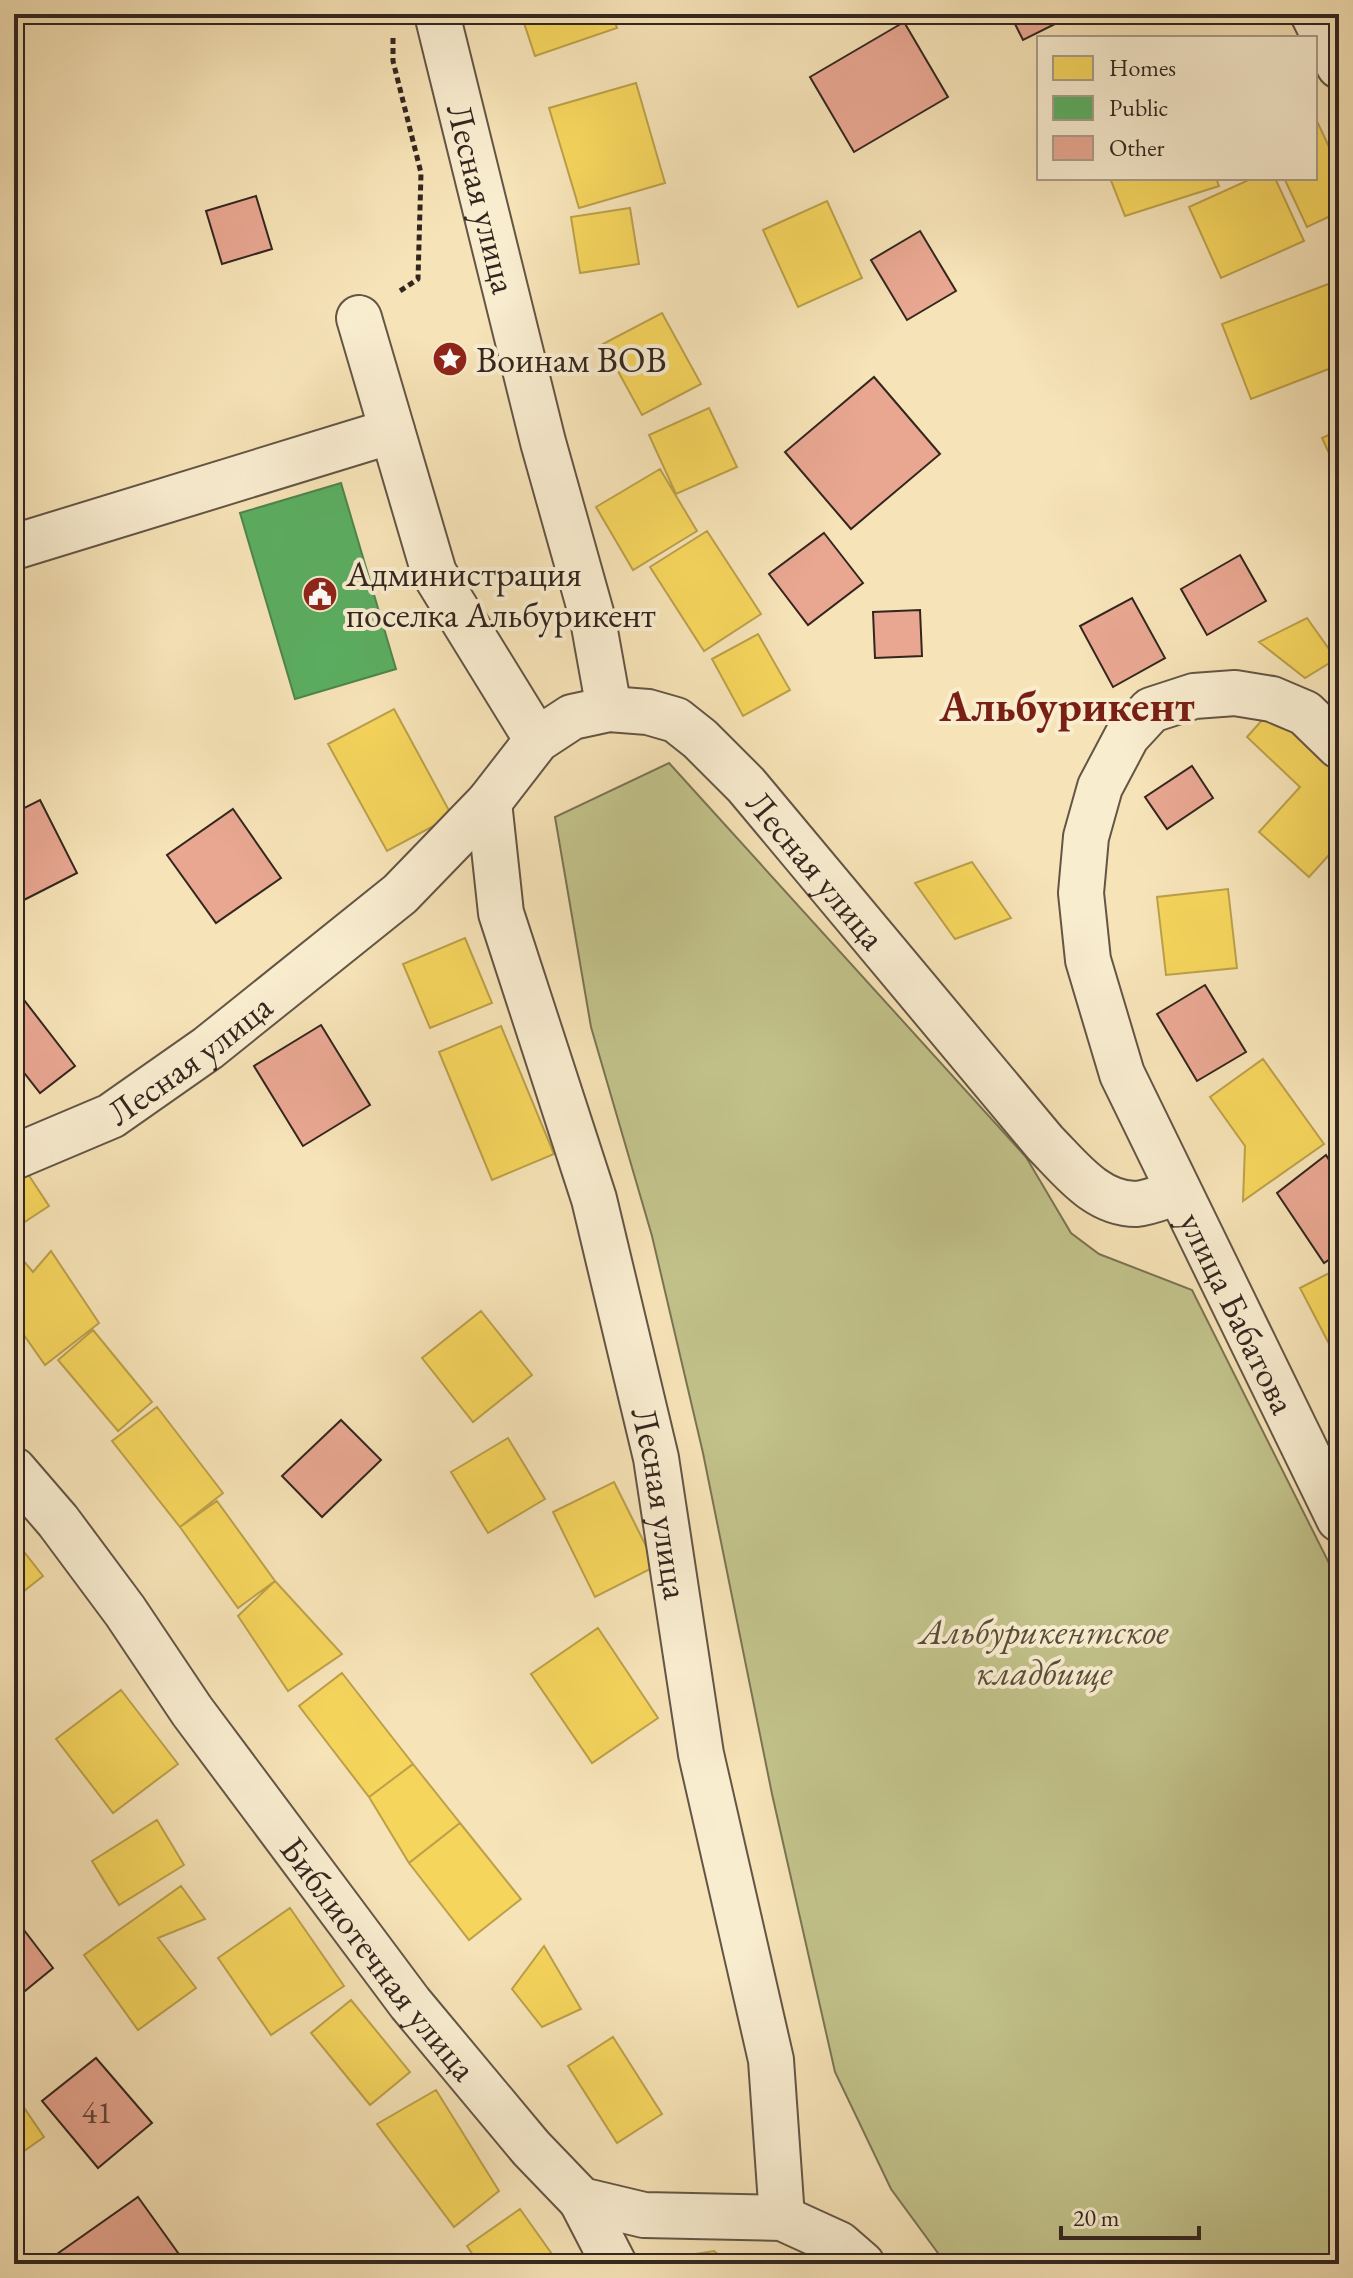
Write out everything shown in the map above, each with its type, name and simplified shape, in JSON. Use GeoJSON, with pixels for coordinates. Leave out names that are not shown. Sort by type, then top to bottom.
{"type":"FeatureCollection","features":[{"type":"Feature","properties":{"kind":"street","name":"Лесная улица"},"geometry":{"type":"LineString","coordinates":[[437,14],[543,442],[593,620],[609,709]]}},
{"type":"Feature","properties":{"kind":"street"},"geometry":{"type":"LineString","coordinates":[[1313,14],[1339,66]]}},
{"type":"Feature","properties":{"kind":"street"},"geometry":{"type":"LineString","coordinates":[[359,318],[434,573],[537,740]]}},
{"type":"Feature","properties":{"kind":"street"},"geometry":{"type":"LineString","coordinates":[[14,547],[392,431]]}},
{"type":"Feature","properties":{"kind":"street","name":"улица Бабатова"},"geometry":{"type":"LineString","coordinates":[[1339,746],[1305,713],[1272,699],[1235,693],[1194,696],[1151,710],[1127,736],[1100,787],[1086,837],[1081,893],[1088,960],[1122,1074],[1339,1519]]}},
{"type":"Feature","properties":{"kind":"street","name":"Лесная улица"},"geometry":{"type":"LineString","coordinates":[[14,1157],[111,1116],[208,1048],[400,894],[489,802],[537,740],[572,717],[609,709],[648,712],[676,720],[700,739],[746,785],[1045,1143],[1090,1188],[1113,1201],[1138,1204],[1178,1192]]}},
{"type":"Feature","properties":{"kind":"street","name":"Лесная улица"},"geometry":{"type":"LineString","coordinates":[[489,802],[501,913],[594,1199],[656,1458],[701,1754],[771,2060],[782,2218]]}},
{"type":"Feature","properties":{"kind":"street","name":"Библиотечная улица"},"geometry":{"type":"LineString","coordinates":[[14,1470],[58,1521],[125,1611],[192,1711],[410,2003],[531,2148],[581,2200],[614,2264]]}},
{"type":"Feature","properties":{"kind":"street"},"geometry":{"type":"LineString","coordinates":[[581,2200],[644,2215],[782,2218],[839,2244],[862,2264]]}},
{"type":"Feature","properties":{"kind":"path"},"geometry":{"type":"LineString","coordinates":[[359,318],[418,279],[421,173],[393,61],[394,30]]}},
{"type":"Feature","properties":{"kind":"green space","name":"Альбурикентское кладбище"},"geometry":{"type":"Polygon","coordinates":[[[669,763],[1026,1157],[1071,1233],[1099,1254],[1192,1290],[1339,1583],[1339,2264],[946,2264],[891,2189],[835,2072],[772,1794],[703,1453],[652,1236],[591,1027],[555,817],[669,763]]]}},
{"type":"Feature","properties":{"kind":"building: Homes"},"geometry":{"type":"Polygon","coordinates":[[[521,14],[612,14],[617,28],[535,56],[521,14]]]}},
{"type":"Feature","properties":{"kind":"building: Homes"},"geometry":{"type":"Polygon","coordinates":[[[636,83],[665,183],[579,208],[549,108],[636,83]]]}},
{"type":"Feature","properties":{"kind":"building: Homes"},"geometry":{"type":"Polygon","coordinates":[[[1317,121],[1339,168],[1339,212],[1307,227],[1285,180],[1317,180],[1317,121]]]}},
{"type":"Feature","properties":{"kind":"building: Homes"},"geometry":{"type":"Polygon","coordinates":[[[1111,180],[1217,180],[1219,186],[1125,216],[1111,180]]]}},
{"type":"Feature","properties":{"kind":"building: Homes"},"geometry":{"type":"Polygon","coordinates":[[[1249,180],[1276,180],[1304,241],[1221,278],[1189,207],[1249,180]]]}},
{"type":"Feature","properties":{"kind":"building: Homes"},"geometry":{"type":"Polygon","coordinates":[[[827,201],[862,278],[798,307],[763,230],[827,201]]]}},
{"type":"Feature","properties":{"kind":"building: Homes"},"geometry":{"type":"Polygon","coordinates":[[[630,208],[639,264],[580,273],[571,217],[630,208]]]}},
{"type":"Feature","properties":{"kind":"building: Homes"},"geometry":{"type":"Polygon","coordinates":[[[1339,280],[1339,328],[1336,330],[1339,365],[1251,399],[1222,324],[1339,280]]]}},
{"type":"Feature","properties":{"kind":"building: Homes"},"geometry":{"type":"Polygon","coordinates":[[[662,313],[701,384],[642,415],[603,344],[662,313]]]}},
{"type":"Feature","properties":{"kind":"building: Homes"},"geometry":{"type":"Polygon","coordinates":[[[709,408],[737,467],[676,494],[649,435],[709,408]]]}},
{"type":"Feature","properties":{"kind":"building: Homes"},"geometry":{"type":"Polygon","coordinates":[[[1339,430],[1339,464],[1335,466],[1322,438],[1339,430]]]}},
{"type":"Feature","properties":{"kind":"building: Homes"},"geometry":{"type":"Polygon","coordinates":[[[660,469],[697,531],[633,570],[596,507],[660,469]]]}},
{"type":"Feature","properties":{"kind":"building: Homes"},"geometry":{"type":"Polygon","coordinates":[[[707,531],[761,614],[704,651],[650,567],[707,531]]]}},
{"type":"Feature","properties":{"kind":"building: Homes"},"geometry":{"type":"Polygon","coordinates":[[[1307,618],[1336,659],[1305,678],[1259,642],[1307,618]]]}},
{"type":"Feature","properties":{"kind":"building: Homes"},"geometry":{"type":"Polygon","coordinates":[[[758,634],[790,690],[743,716],[712,659],[758,634]]]}},
{"type":"Feature","properties":{"kind":"building: Homes"},"geometry":{"type":"Polygon","coordinates":[[[1273,708],[1339,768],[1339,844],[1309,877],[1259,832],[1300,787],[1247,737],[1273,708]]]}},
{"type":"Feature","properties":{"kind":"building: Homes"},"geometry":{"type":"Polygon","coordinates":[[[394,709],[452,816],[387,851],[328,744],[394,709]]]}},
{"type":"Feature","properties":{"kind":"building: Homes"},"geometry":{"type":"Polygon","coordinates":[[[972,862],[1011,918],[955,939],[915,883],[972,862]]]}},
{"type":"Feature","properties":{"kind":"building: Homes"},"geometry":{"type":"Polygon","coordinates":[[[1228,889],[1237,968],[1166,975],[1157,897],[1228,889]]]}},
{"type":"Feature","properties":{"kind":"building: Homes"},"geometry":{"type":"Polygon","coordinates":[[[465,938],[492,1003],[430,1028],[403,964],[465,938]]]}},
{"type":"Feature","properties":{"kind":"building: Homes"},"geometry":{"type":"Polygon","coordinates":[[[501,1026],[554,1154],[492,1180],[439,1052],[501,1026]]]}},
{"type":"Feature","properties":{"kind":"building: Homes"},"geometry":{"type":"Polygon","coordinates":[[[1263,1059],[1324,1144],[1243,1201],[1245,1146],[1210,1097],[1263,1059]]]}},
{"type":"Feature","properties":{"kind":"building: Homes"},"geometry":{"type":"Polygon","coordinates":[[[24,1168],[49,1206],[14,1229],[14,1174],[24,1168]]]}},
{"type":"Feature","properties":{"kind":"building: Homes"},"geometry":{"type":"Polygon","coordinates":[[[14,1250],[33,1272],[51,1251],[99,1323],[45,1365],[14,1321],[14,1250]]]}},
{"type":"Feature","properties":{"kind":"building: Homes"},"geometry":{"type":"Polygon","coordinates":[[[1339,1268],[1339,1361],[1338,1361],[1300,1288],[1339,1268]]]}},
{"type":"Feature","properties":{"kind":"building: Homes"},"geometry":{"type":"Polygon","coordinates":[[[481,1311],[532,1375],[473,1422],[422,1358],[481,1311]]]}},
{"type":"Feature","properties":{"kind":"building: Homes"},"geometry":{"type":"Polygon","coordinates":[[[93,1330],[152,1402],[118,1431],[58,1360],[93,1330]]]}},
{"type":"Feature","properties":{"kind":"building: Homes"},"geometry":{"type":"Polygon","coordinates":[[[157,1407],[223,1493],[180,1527],[112,1441],[157,1407]]]}},
{"type":"Feature","properties":{"kind":"building: Homes"},"geometry":{"type":"Polygon","coordinates":[[[508,1438],[545,1499],[488,1533],[451,1472],[508,1438]]]}},
{"type":"Feature","properties":{"kind":"building: Homes"},"geometry":{"type":"Polygon","coordinates":[[[614,1482],[656,1566],[595,1597],[553,1512],[614,1482]]]}},
{"type":"Feature","properties":{"kind":"building: Homes"},"geometry":{"type":"Polygon","coordinates":[[[217,1501],[275,1581],[238,1608],[180,1527],[217,1501]]]}},
{"type":"Feature","properties":{"kind":"building: Homes"},"geometry":{"type":"Polygon","coordinates":[[[14,1539],[43,1576],[14,1599],[14,1539]]]}},
{"type":"Feature","properties":{"kind":"building: Homes"},"geometry":{"type":"Polygon","coordinates":[[[275,1581],[342,1654],[288,1691],[238,1616],[275,1581]]]}},
{"type":"Feature","properties":{"kind":"building: Homes"},"geometry":{"type":"Polygon","coordinates":[[[598,1628],[658,1718],[592,1763],[531,1674],[598,1628]]]}},
{"type":"Feature","properties":{"kind":"building: Homes"},"geometry":{"type":"Polygon","coordinates":[[[342,1673],[413,1764],[369,1797],[299,1706],[342,1673]]]}},
{"type":"Feature","properties":{"kind":"building: Homes"},"geometry":{"type":"Polygon","coordinates":[[[121,1690],[178,1764],[113,1813],[56,1739],[121,1690]]]}},
{"type":"Feature","properties":{"kind":"building: Homes"},"geometry":{"type":"Polygon","coordinates":[[[413,1764],[460,1823],[409,1863],[369,1797],[413,1764]]]}},
{"type":"Feature","properties":{"kind":"building: Homes"},"geometry":{"type":"Polygon","coordinates":[[[157,1820],[184,1865],[119,1905],[92,1861],[157,1820]]]}},
{"type":"Feature","properties":{"kind":"building: Homes"},"geometry":{"type":"Polygon","coordinates":[[[460,1823],[521,1899],[469,1940],[409,1863],[460,1823]]]}},
{"type":"Feature","properties":{"kind":"building: Homes"},"geometry":{"type":"Polygon","coordinates":[[[181,1886],[205,1919],[158,1938],[196,1988],[138,2030],[84,1955],[181,1886]]]}},
{"type":"Feature","properties":{"kind":"building: Homes"},"geometry":{"type":"Polygon","coordinates":[[[290,1908],[344,1986],[271,2035],[218,1958],[290,1908]]]}},
{"type":"Feature","properties":{"kind":"building: Homes"},"geometry":{"type":"Polygon","coordinates":[[[544,1946],[581,2009],[542,2027],[512,1989],[544,1946]]]}},
{"type":"Feature","properties":{"kind":"building: Homes"},"geometry":{"type":"Polygon","coordinates":[[[351,2000],[410,2072],[370,2105],[311,2033],[351,2000]]]}},
{"type":"Feature","properties":{"kind":"building: Homes"},"geometry":{"type":"Polygon","coordinates":[[[613,2037],[662,2114],[617,2143],[568,2066],[613,2037]]]}},
{"type":"Feature","properties":{"kind":"building: Homes"},"geometry":{"type":"Polygon","coordinates":[[[436,2090],[499,2191],[454,2227],[377,2124],[436,2090]]]}},
{"type":"Feature","properties":{"kind":"building: Homes"},"geometry":{"type":"Polygon","coordinates":[[[14,2093],[44,2137],[14,2158],[14,2093]]]}},
{"type":"Feature","properties":{"kind":"building: Homes"},"geometry":{"type":"Polygon","coordinates":[[[520,2209],[559,2264],[479,2264],[467,2246],[520,2209]]]}},
{"type":"Feature","properties":{"kind":"building: Homes"},"geometry":{"type":"Polygon","coordinates":[[[714,2251],[730,2264],[659,2264],[657,2260],[714,2251]]]}},
{"type":"Feature","properties":{"kind":"building: Public"},"geometry":{"type":"Polygon","coordinates":[[[341,483],[396,669],[295,699],[240,513],[341,483]]]}},
{"type":"Feature","properties":{"kind":"building: Other"},"geometry":{"type":"Polygon","coordinates":[[[1010,14],[1075,14],[1023,40],[1010,14]]]}},
{"type":"Feature","properties":{"kind":"building: Other"},"geometry":{"type":"Polygon","coordinates":[[[904,22],[948,97],[854,152],[810,77],[904,22]]]}},
{"type":"Feature","properties":{"kind":"building: Other"},"geometry":{"type":"Polygon","coordinates":[[[256,196],[272,249],[222,264],[206,211],[256,196]]]}},
{"type":"Feature","properties":{"kind":"building: Other"},"geometry":{"type":"Polygon","coordinates":[[[920,231],[956,291],[907,320],[871,260],[920,231]]]}},
{"type":"Feature","properties":{"kind":"building: Other"},"geometry":{"type":"Polygon","coordinates":[[[874,377],[940,454],[851,529],[785,452],[874,377]]]}},
{"type":"Feature","properties":{"kind":"building: Other"},"geometry":{"type":"Polygon","coordinates":[[[824,533],[863,583],[808,625],[769,574],[824,533]]]}},
{"type":"Feature","properties":{"kind":"building: Other"},"geometry":{"type":"Polygon","coordinates":[[[1240,555],[1266,601],[1207,635],[1181,589],[1240,555]]]}},
{"type":"Feature","properties":{"kind":"building: Other"},"geometry":{"type":"Polygon","coordinates":[[[1132,598],[1165,658],[1113,687],[1080,626],[1132,598]]]}},
{"type":"Feature","properties":{"kind":"building: Other"},"geometry":{"type":"Polygon","coordinates":[[[920,610],[922,656],[875,658],[873,612],[920,610]]]}},
{"type":"Feature","properties":{"kind":"building: Other"},"geometry":{"type":"Polygon","coordinates":[[[1192,766],[1213,798],[1167,829],[1145,797],[1192,766]]]}},
{"type":"Feature","properties":{"kind":"building: Other"},"geometry":{"type":"Polygon","coordinates":[[[40,800],[77,873],[14,905],[14,813],[40,800]]]}},
{"type":"Feature","properties":{"kind":"building: Other"},"geometry":{"type":"Polygon","coordinates":[[[233,809],[281,878],[216,923],[167,855],[233,809]]]}},
{"type":"Feature","properties":{"kind":"building: Other"},"geometry":{"type":"Polygon","coordinates":[[[1205,985],[1246,1052],[1197,1081],[1157,1014],[1205,985]]]}},
{"type":"Feature","properties":{"kind":"building: Other"},"geometry":{"type":"Polygon","coordinates":[[[14,987],[75,1066],[40,1093],[14,1060],[14,987]]]}},
{"type":"Feature","properties":{"kind":"building: Other"},"geometry":{"type":"Polygon","coordinates":[[[321,1025],[370,1105],[303,1146],[254,1066],[321,1025]]]}},
{"type":"Feature","properties":{"kind":"building: Other"},"geometry":{"type":"Polygon","coordinates":[[[1326,1155],[1339,1176],[1339,1253],[1324,1263],[1277,1193],[1326,1155]]]}},
{"type":"Feature","properties":{"kind":"building: Other"},"geometry":{"type":"Polygon","coordinates":[[[341,1420],[381,1460],[322,1517],[282,1476],[341,1420]]]}},
{"type":"Feature","properties":{"kind":"building: Other"},"geometry":{"type":"Polygon","coordinates":[[[14,1917],[53,1968],[14,2000],[14,1917]]]}},
{"type":"Feature","properties":{"kind":"building: Other"},"geometry":{"type":"Polygon","coordinates":[[[96,2058],[152,2123],[98,2168],[42,2101],[96,2058]]]}},
{"type":"Feature","properties":{"kind":"building: Other"},"geometry":{"type":"Polygon","coordinates":[[[138,2197],[186,2264],[63,2264],[57,2254],[138,2197]]]}},
{"type":"Feature","properties":{"kind":"place","name":"Воинам ВОВ"},"geometry":{"type":"Point","coordinates":[450,359]}},
{"type":"Feature","properties":{"kind":"place","name":"Администрация поселка Альбурикент"},"geometry":{"type":"Point","coordinates":[320,594]}},
{"type":"Feature","properties":{"kind":"district","name":"Альбурикент"},"geometry":{"type":"Point","coordinates":[1067,706]}}]}
